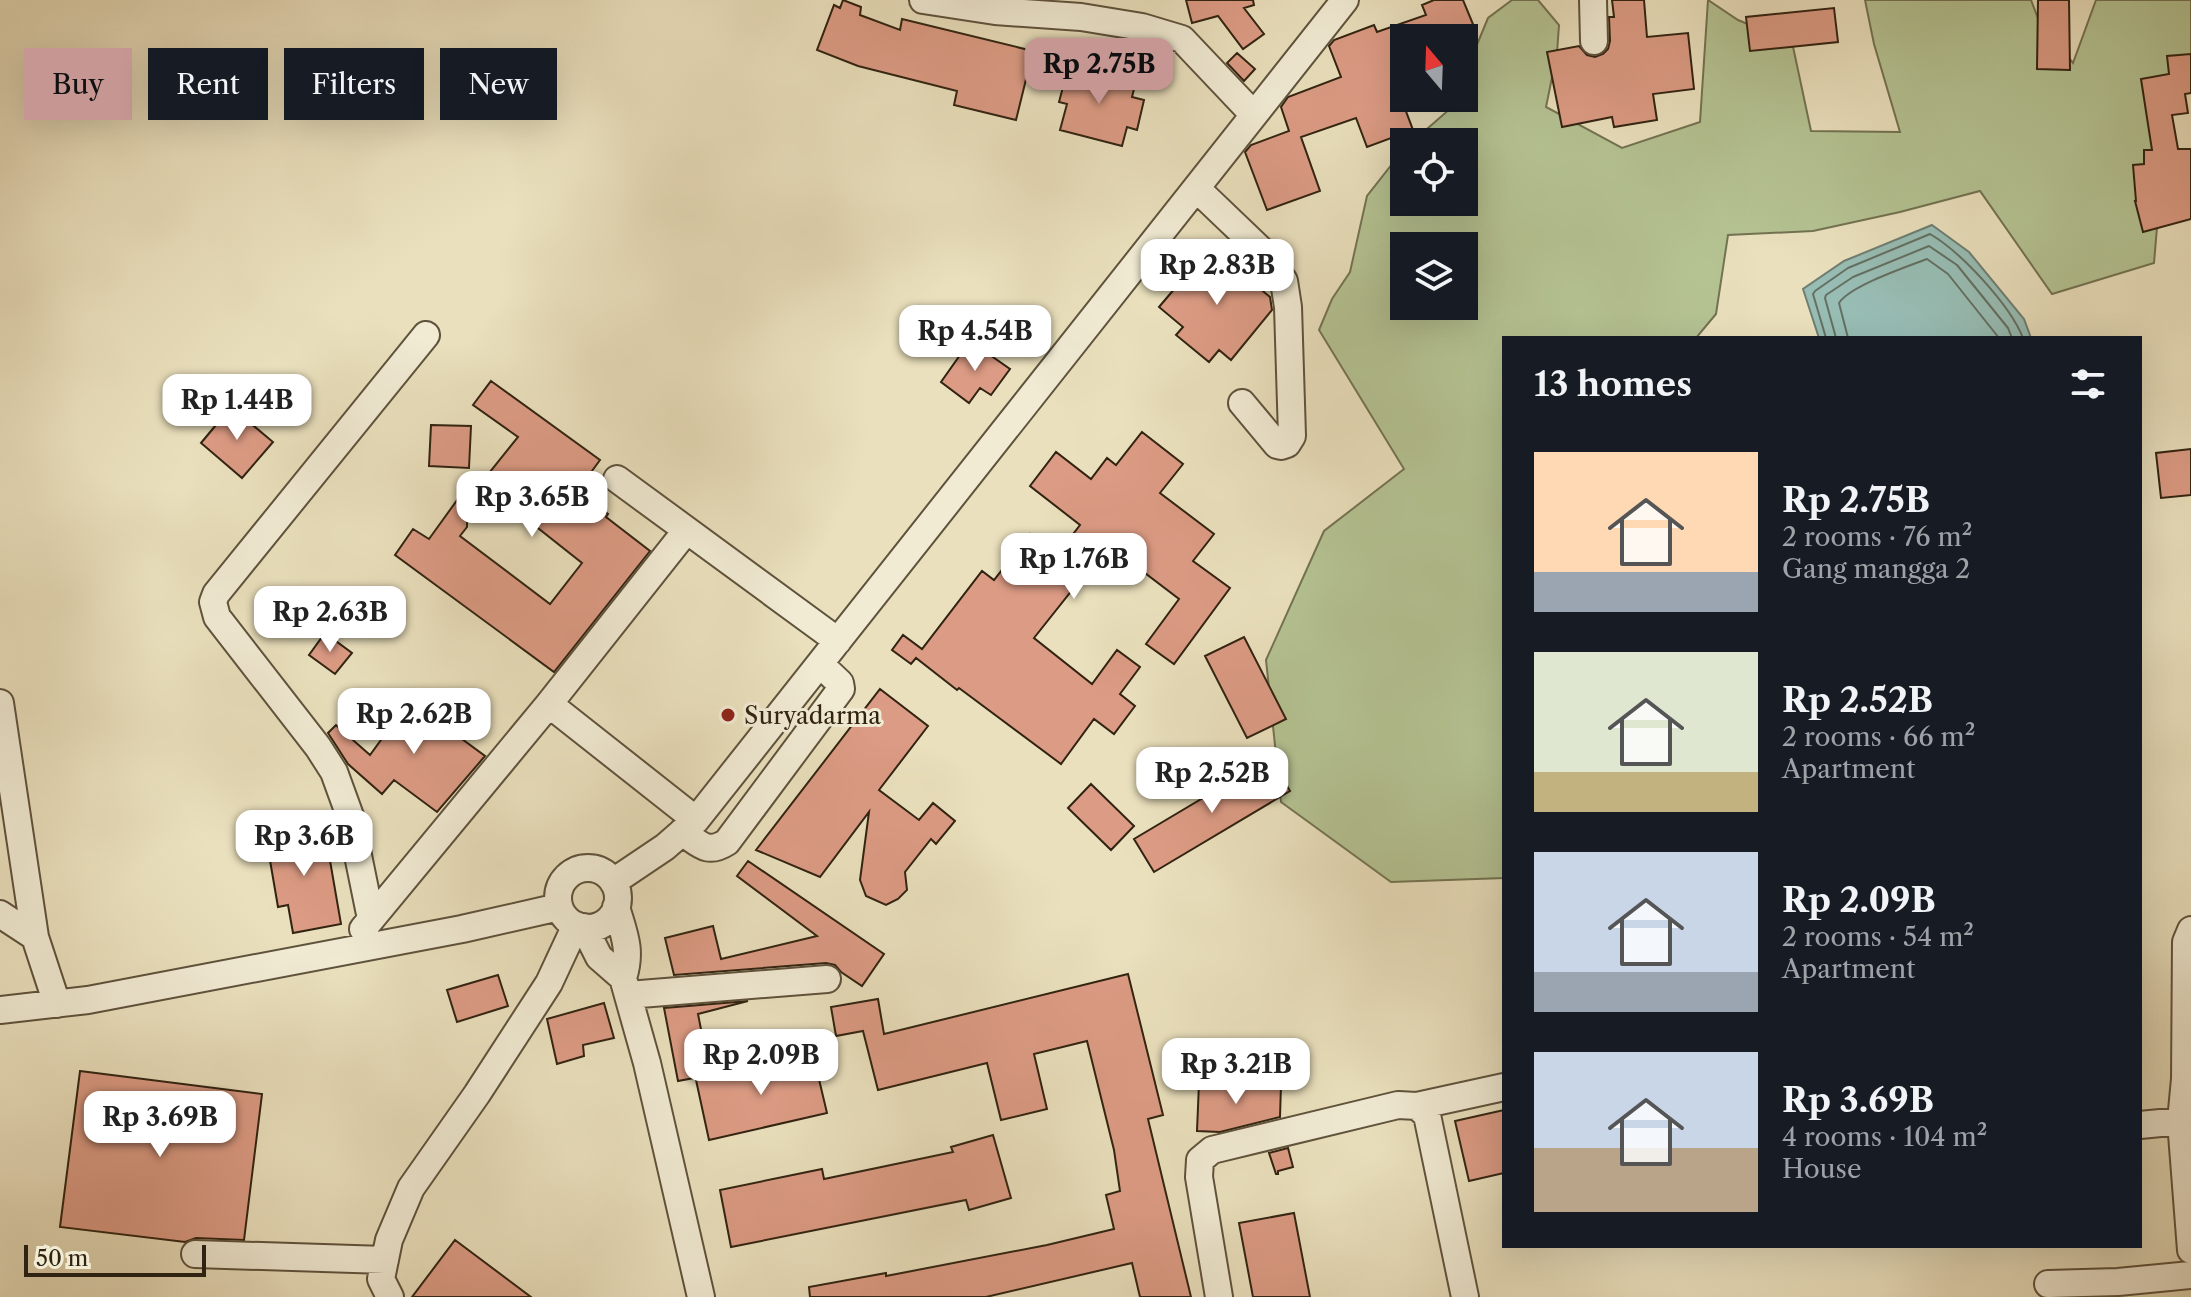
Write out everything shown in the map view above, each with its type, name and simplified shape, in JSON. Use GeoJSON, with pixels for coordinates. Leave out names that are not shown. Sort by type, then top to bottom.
{"type":"FeatureCollection","features":[{"type":"Feature","properties":{"kind":"street"},"geometry":{"type":"LineString","coordinates":[[923,0],[995,11],[1081,17],[1142,27],[1182,39],[1254,115]]}},
{"type":"Feature","properties":{"kind":"street"},"geometry":{"type":"LineString","coordinates":[[0,1010],[57,1004],[462,929],[573,920],[600,926],[613,915],[615,894],[647,860],[689,826],[1345,0]]}},
{"type":"Feature","properties":{"kind":"street"},"geometry":{"type":"LineString","coordinates":[[1593,0],[1594,41]]}},
{"type":"Feature","properties":{"kind":"street"},"geometry":{"type":"LineString","coordinates":[[1197,189],[1267,256],[1284,281],[1288,307],[1292,436],[1287,444],[1277,445],[1242,403]]}},
{"type":"Feature","properties":{"kind":"street"},"geometry":{"type":"LineString","coordinates":[[371,919],[350,816],[334,772],[217,617],[213,602],[216,594],[426,335]]}},
{"type":"Feature","properties":{"kind":"street"},"geometry":{"type":"LineString","coordinates":[[617,479],[838,641]]}},
{"type":"Feature","properties":{"kind":"street"},"geometry":{"type":"LineString","coordinates":[[343,953],[549,704],[686,531]]}},
{"type":"Feature","properties":{"kind":"street"},"geometry":{"type":"LineString","coordinates":[[549,704],[689,826],[707,849],[717,849],[727,842],[841,689],[840,683],[820,664]]}},
{"type":"Feature","properties":{"kind":"street"},"geometry":{"type":"LineString","coordinates":[[0,703],[35,937],[57,1004]]}},
{"type":"Feature","properties":{"kind":"street"},"geometry":{"type":"LineString","coordinates":[[625,986],[599,957],[558,896],[567,877],[576,871],[597,869],[606,874],[615,894],[628,949],[625,986],[647,1063],[701,1297]]}},
{"type":"Feature","properties":{"kind":"street"},"geometry":{"type":"LineString","coordinates":[[0,914],[35,937]]}},
{"type":"Feature","properties":{"kind":"street"},"geometry":{"type":"LineString","coordinates":[[195,1254],[385,1283],[389,1240],[411,1188],[549,983],[573,920]]}},
{"type":"Feature","properties":{"kind":"street"},"geometry":{"type":"LineString","coordinates":[[2191,930],[2186,942],[2189,970],[2181,1121],[2191,1250]]}},
{"type":"Feature","properties":{"kind":"street"},"geometry":{"type":"LineString","coordinates":[[625,986],[827,979]]}},
{"type":"Feature","properties":{"kind":"street"},"geometry":{"type":"LineString","coordinates":[[1219,1297],[1199,1177],[1200,1160],[1212,1150],[1398,1105],[1417,1106],[1502,1087]]}},
{"type":"Feature","properties":{"kind":"street"},"geometry":{"type":"LineString","coordinates":[[1417,1106],[1427,1115],[1465,1297]]}},
{"type":"Feature","properties":{"kind":"street"},"geometry":{"type":"LineString","coordinates":[[2142,1125],[2181,1121]]}},
{"type":"Feature","properties":{"kind":"street"},"geometry":{"type":"LineString","coordinates":[[2048,1284],[2118,1282],[2191,1275]]}},
{"type":"Feature","properties":{"kind":"green space"},"geometry":{"type":"Polygon","coordinates":[[[1512,0],[1538,0],[1559,25],[1557,53],[1546,107],[1622,148],[1700,122],[1708,0],[1738,20],[1792,42],[1811,131],[1900,132],[1874,44],[1865,0],[2031,0],[2039,21],[2073,63],[2096,0],[2191,0],[2191,65],[2166,120],[2154,263],[2052,294],[1980,191],[1813,231],[1728,235],[1716,314],[1698,336],[1502,336],[1502,878],[1391,882],[1281,802],[1266,660],[1324,531],[1404,469],[1319,330],[1332,299],[1350,272],[1367,196],[1390,167],[1390,216],[1478,216],[1478,128],[1428,128],[1446,112],[1478,112],[1478,42],[1488,18],[1512,0]]]}},
{"type":"Feature","properties":{"kind":"water"},"geometry":{"type":"Polygon","coordinates":[[[1932,225],[1969,252],[2024,319],[2030,336],[1818,336],[1803,289],[1844,261],[1932,225]]]}},
{"type":"Feature","properties":{"kind":"building"},"geometry":{"type":"Polygon","coordinates":[[[843,0],[861,7],[860,15],[900,30],[902,19],[1033,51],[1016,120],[954,105],[957,91],[858,66],[817,50],[834,5],[840,8],[843,0]]]}},
{"type":"Feature","properties":{"kind":"building"},"geometry":{"type":"Polygon","coordinates":[[[1186,0],[1253,0],[1254,5],[1244,8],[1264,34],[1243,49],[1218,16],[1192,23],[1186,0]]]}},
{"type":"Feature","properties":{"kind":"building"},"geometry":{"type":"Polygon","coordinates":[[[1434,0],[1463,0],[1473,24],[1400,24],[1426,15],[1422,5],[1434,0]]]}},
{"type":"Feature","properties":{"kind":"building"},"geometry":{"type":"Polygon","coordinates":[[[1612,0],[1644,0],[1647,37],[1688,33],[1694,89],[1653,94],[1657,120],[1614,127],[1612,117],[1562,127],[1547,52],[1579,46],[1587,55],[1595,57],[1603,54],[1610,41],[1609,17],[1614,17],[1612,0]]]}},
{"type":"Feature","properties":{"kind":"building"},"geometry":{"type":"Polygon","coordinates":[[[2038,0],[2069,0],[2070,70],[2037,69],[2038,0]]]}},
{"type":"Feature","properties":{"kind":"building"},"geometry":{"type":"Polygon","coordinates":[[[1834,8],[1838,42],[1750,51],[1746,17],[1834,8]]]}},
{"type":"Feature","properties":{"kind":"building"},"geometry":{"type":"Polygon","coordinates":[[[1374,25],[1377,32],[1390,27],[1390,112],[1406,112],[1412,128],[1390,128],[1390,138],[1367,147],[1356,118],[1301,137],[1320,191],[1267,210],[1245,152],[1251,145],[1289,131],[1281,107],[1288,97],[1341,77],[1329,46],[1334,40],[1374,25]]]}},
{"type":"Feature","properties":{"kind":"building"},"geometry":{"type":"Polygon","coordinates":[[[1237,53],[1255,69],[1244,81],[1227,63],[1237,53]]]}},
{"type":"Feature","properties":{"kind":"building"},"geometry":{"type":"Polygon","coordinates":[[[2191,54],[2191,93],[2185,94],[2188,113],[2172,115],[2178,149],[2191,149],[2191,219],[2143,232],[2135,201],[2133,165],[2144,164],[2144,150],[2152,150],[2141,79],[2169,74],[2167,56],[2191,54]]]}},
{"type":"Feature","properties":{"kind":"building"},"geometry":{"type":"Polygon","coordinates":[[[1068,68],[1124,76],[1122,82],[1135,85],[1132,97],[1144,100],[1137,130],[1127,127],[1122,146],[1060,130],[1067,104],[1059,102],[1068,68]]]}},
{"type":"Feature","properties":{"kind":"building"},"geometry":{"type":"Polygon","coordinates":[[[1210,247],[1270,297],[1272,310],[1231,360],[1219,350],[1209,362],[1176,335],[1183,327],[1159,307],[1210,247]]]}},
{"type":"Feature","properties":{"kind":"building"},"geometry":{"type":"Polygon","coordinates":[[[970,341],[1010,369],[991,395],[980,388],[969,403],[941,382],[970,341]]]}},
{"type":"Feature","properties":{"kind":"building"},"geometry":{"type":"Polygon","coordinates":[[[491,381],[600,460],[578,490],[608,514],[606,517],[650,551],[554,672],[395,555],[413,529],[429,539],[468,485],[467,527],[460,536],[550,604],[582,563],[481,483],[518,437],[473,405],[491,381]]]}},
{"type":"Feature","properties":{"kind":"building"},"geometry":{"type":"Polygon","coordinates":[[[231,407],[273,442],[242,478],[201,443],[231,407]]]}},
{"type":"Feature","properties":{"kind":"building"},"geometry":{"type":"Polygon","coordinates":[[[431,425],[471,426],[469,468],[429,466],[431,425]]]}},
{"type":"Feature","properties":{"kind":"building"},"geometry":{"type":"Polygon","coordinates":[[[1142,432],[1183,464],[1160,493],[1214,534],[1193,561],[1230,588],[1174,664],[1146,644],[1179,599],[1108,545],[1034,638],[1092,684],[1117,650],[1140,667],[1120,694],[1135,706],[1114,734],[1094,719],[1061,764],[916,658],[911,664],[892,650],[903,635],[922,649],[982,571],[994,580],[1030,534],[1057,555],[1080,525],[1030,486],[1056,452],[1091,479],[1107,458],[1116,465],[1142,432]]]}},
{"type":"Feature","properties":{"kind":"building"},"geometry":{"type":"Polygon","coordinates":[[[2191,449],[2191,495],[2161,498],[2156,453],[2191,449]]]}},
{"type":"Feature","properties":{"kind":"building"},"geometry":{"type":"Polygon","coordinates":[[[325,633],[352,653],[335,674],[309,655],[325,633]]]}},
{"type":"Feature","properties":{"kind":"building"},"geometry":{"type":"Polygon","coordinates":[[[1244,637],[1286,719],[1247,738],[1205,656],[1244,637]]]}},
{"type":"Feature","properties":{"kind":"building"},"geometry":{"type":"Polygon","coordinates":[[[880,689],[928,726],[879,790],[919,820],[933,803],[955,821],[936,844],[931,839],[905,872],[907,890],[886,905],[866,896],[860,880],[869,812],[820,877],[756,850],[880,689]]]}},
{"type":"Feature","properties":{"kind":"building"},"geometry":{"type":"Polygon","coordinates":[[[413,696],[461,732],[458,736],[485,756],[437,812],[394,780],[382,794],[348,764],[328,733],[336,725],[370,755],[413,696]]]}},
{"type":"Feature","properties":{"kind":"building"},"geometry":{"type":"Polygon","coordinates":[[[1270,758],[1290,791],[1154,872],[1134,839],[1270,758]]]}},
{"type":"Feature","properties":{"kind":"building"},"geometry":{"type":"Polygon","coordinates":[[[1091,784],[1134,826],[1111,850],[1068,808],[1091,784]]]}},
{"type":"Feature","properties":{"kind":"building"},"geometry":{"type":"Polygon","coordinates":[[[324,826],[341,924],[293,933],[288,905],[278,907],[266,837],[324,826]]]}},
{"type":"Feature","properties":{"kind":"building"},"geometry":{"type":"Polygon","coordinates":[[[748,861],[884,954],[862,986],[835,965],[826,963],[674,975],[665,938],[713,926],[721,959],[817,936],[737,876],[748,861]]]}},
{"type":"Feature","properties":{"kind":"building"},"geometry":{"type":"Polygon","coordinates":[[[1128,974],[1163,1115],[1148,1119],[1191,1297],[1140,1297],[1132,1263],[986,1297],[810,1297],[809,1287],[886,1273],[886,1276],[1114,1229],[1106,1195],[1120,1191],[1114,1150],[1087,1041],[1034,1054],[1047,1109],[1001,1120],[987,1063],[878,1090],[863,1031],[836,1036],[831,1007],[878,999],[884,1034],[1128,974]]]}},
{"type":"Feature","properties":{"kind":"building"},"geometry":{"type":"Polygon","coordinates":[[[498,975],[508,1006],[457,1022],[447,990],[498,975]]]}},
{"type":"Feature","properties":{"kind":"building"},"geometry":{"type":"Polygon","coordinates":[[[748,1001],[698,1014],[710,1075],[678,1081],[664,1008],[748,1001]]]}},
{"type":"Feature","properties":{"kind":"building"},"geometry":{"type":"Polygon","coordinates":[[[604,1003],[614,1038],[583,1045],[584,1056],[557,1064],[547,1019],[604,1003]]]}},
{"type":"Feature","properties":{"kind":"building"},"geometry":{"type":"Polygon","coordinates":[[[813,1054],[827,1113],[709,1140],[696,1080],[813,1054]]]}},
{"type":"Feature","properties":{"kind":"building"},"geometry":{"type":"Polygon","coordinates":[[[80,1071],[262,1094],[244,1240],[196,1238],[185,1242],[60,1227],[80,1071]]]}},
{"type":"Feature","properties":{"kind":"building"},"geometry":{"type":"Polygon","coordinates":[[[1199,1083],[1281,1085],[1280,1117],[1220,1132],[1197,1131],[1199,1083]]]}},
{"type":"Feature","properties":{"kind":"building"},"geometry":{"type":"Polygon","coordinates":[[[1502,1110],[1502,1173],[1469,1181],[1455,1121],[1502,1110]]]}},
{"type":"Feature","properties":{"kind":"building"},"geometry":{"type":"Polygon","coordinates":[[[993,1135],[1011,1198],[969,1210],[966,1200],[731,1247],[720,1190],[822,1169],[824,1179],[953,1152],[951,1147],[993,1135]]]}},
{"type":"Feature","properties":{"kind":"building"},"geometry":{"type":"Polygon","coordinates":[[[1288,1148],[1293,1167],[1276,1174],[1269,1153],[1288,1148]]]}},
{"type":"Feature","properties":{"kind":"building"},"geometry":{"type":"Polygon","coordinates":[[[1294,1213],[1310,1297],[1253,1297],[1239,1223],[1294,1213]]]}},
{"type":"Feature","properties":{"kind":"building"},"geometry":{"type":"Polygon","coordinates":[[[455,1240],[531,1297],[412,1297],[455,1240]]]}},
{"type":"Feature","properties":{"kind":"place","name":"Suryadarma"},"geometry":{"type":"Point","coordinates":[728,715]}}]}
